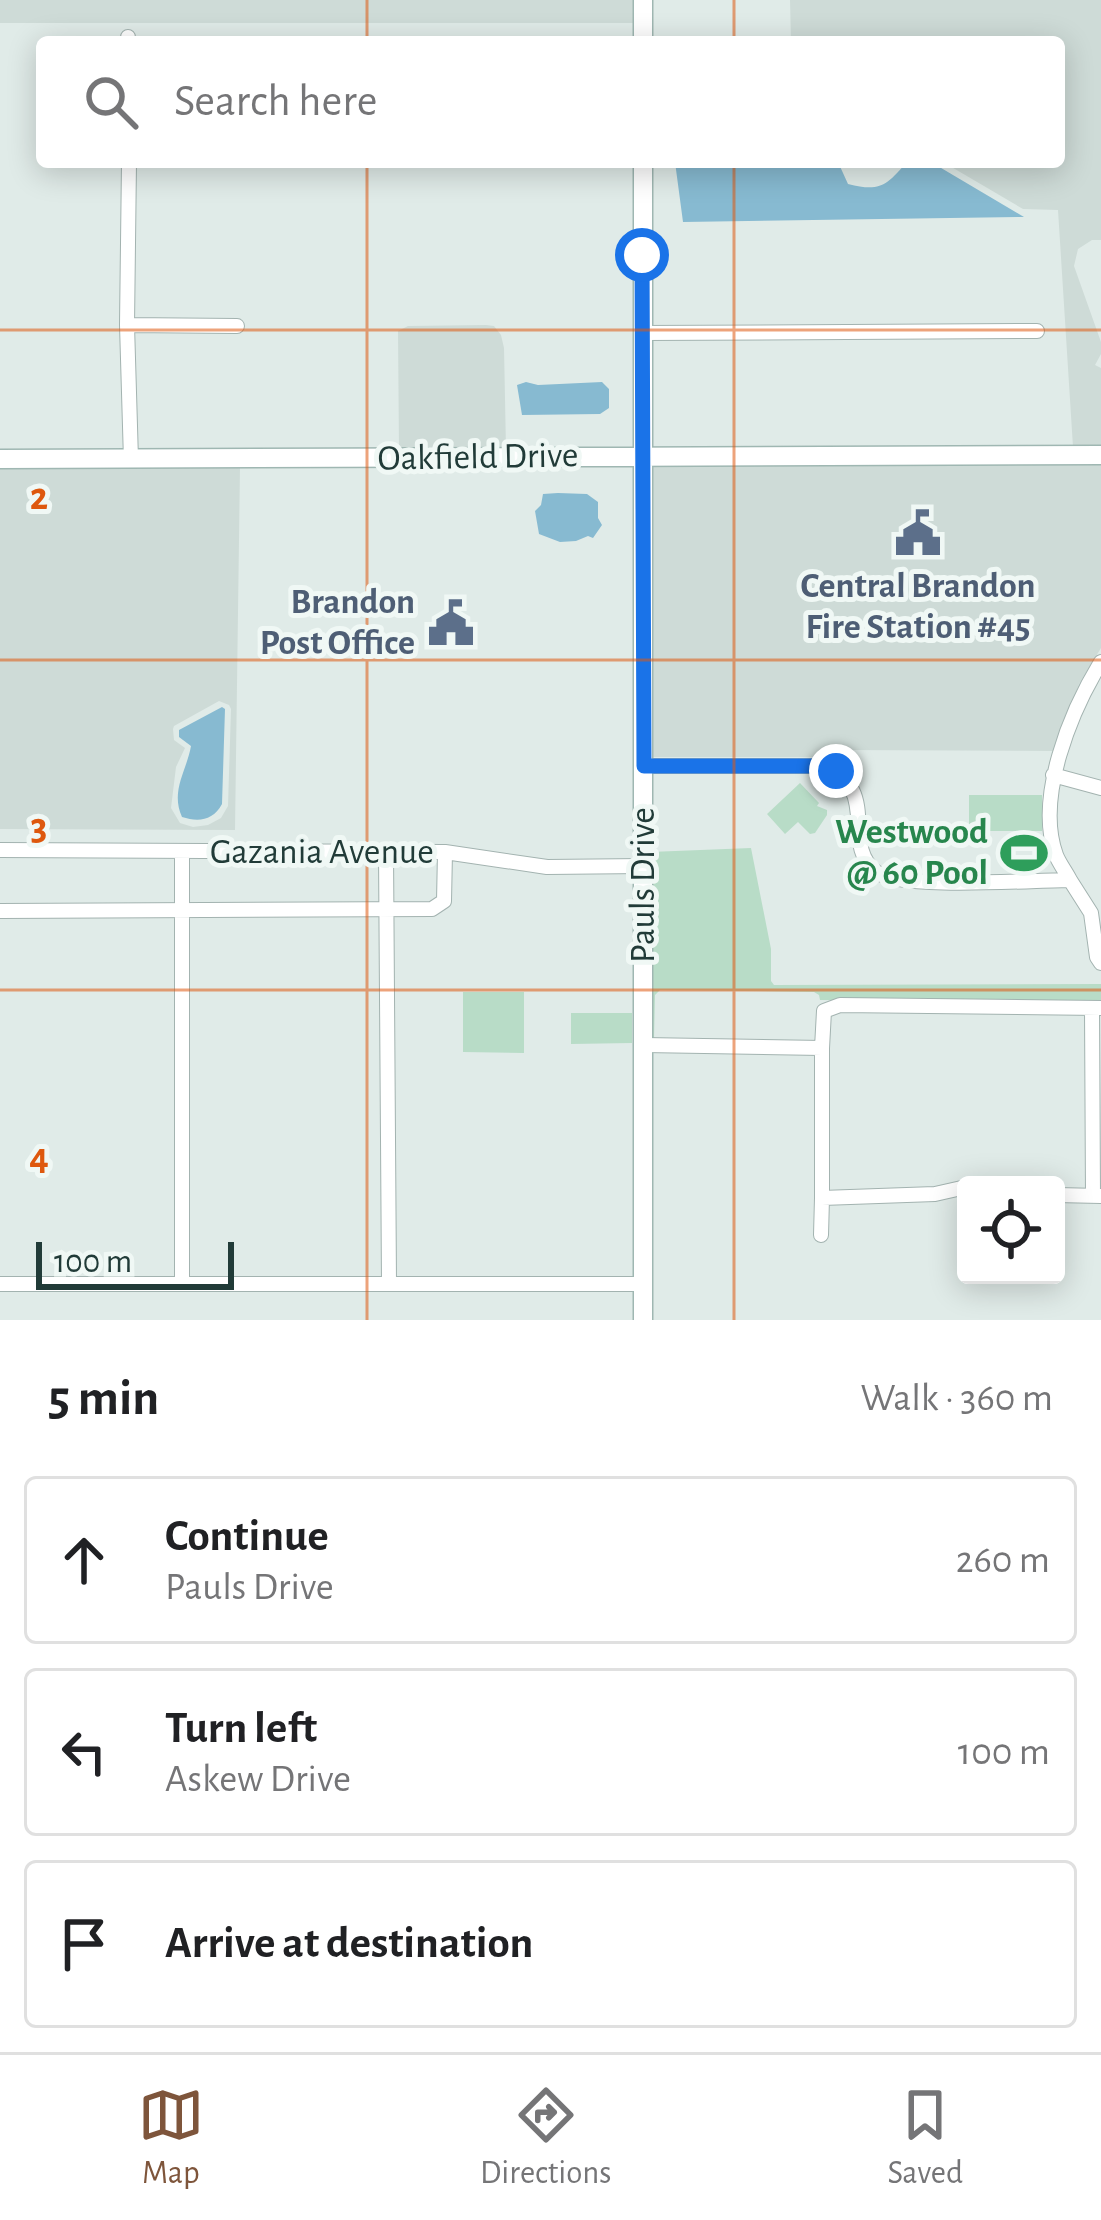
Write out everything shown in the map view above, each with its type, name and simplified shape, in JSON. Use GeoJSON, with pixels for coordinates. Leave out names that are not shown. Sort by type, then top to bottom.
{"type":"FeatureCollection","features":[{"type":"Feature","properties":{"kind":"street"},"geometry":{"type":"LineString","coordinates":[[643,0],[643,36]]}},
{"type":"Feature","properties":{"kind":"street"},"geometry":{"type":"LineString","coordinates":[[129,168],[131,460]]}},
{"type":"Feature","properties":{"kind":"street","name":"Pauls Drive"},"geometry":{"type":"LineString","coordinates":[[643,168],[644,1320]]}},
{"type":"Feature","properties":{"kind":"street"},"geometry":{"type":"LineString","coordinates":[[128,326],[237,326]]}},
{"type":"Feature","properties":{"kind":"street"},"geometry":{"type":"LineString","coordinates":[[642,333],[1037,331]]}},
{"type":"Feature","properties":{"kind":"street","name":"Oakfield Drive"},"geometry":{"type":"LineString","coordinates":[[0,459],[1101,454]]}},
{"type":"Feature","properties":{"kind":"street"},"geometry":{"type":"LineString","coordinates":[[1101,662],[1085,689],[1053,775],[1050,821],[1056,855],[1091,913],[1101,963]]}},
{"type":"Feature","properties":{"kind":"street"},"geometry":{"type":"LineString","coordinates":[[644,766],[820,766],[836,771],[851,788],[860,809],[864,858],[878,874],[914,881],[1070,880]]}},
{"type":"Feature","properties":{"kind":"street"},"geometry":{"type":"LineString","coordinates":[[1053,775],[1101,788]]}},
{"type":"Feature","properties":{"kind":"street","name":"Gazania Avenue"},"geometry":{"type":"LineString","coordinates":[[0,850],[445,852],[547,867],[643,866]]}},
{"type":"Feature","properties":{"kind":"street"},"geometry":{"type":"LineString","coordinates":[[182,851],[182,1282]]}},
{"type":"Feature","properties":{"kind":"street"},"geometry":{"type":"LineString","coordinates":[[386,852],[388,1283]]}},
{"type":"Feature","properties":{"kind":"street"},"geometry":{"type":"LineString","coordinates":[[0,911],[432,909],[444,901],[445,852]]}},
{"type":"Feature","properties":{"kind":"street"},"geometry":{"type":"LineString","coordinates":[[821,1234],[824,1011],[840,1005],[1096,1008],[1097,1196],[1065,1196]]}},
{"type":"Feature","properties":{"kind":"street"},"geometry":{"type":"LineString","coordinates":[[644,1045],[822,1048]]}},
{"type":"Feature","properties":{"kind":"street"},"geometry":{"type":"LineString","coordinates":[[822,1198],[935,1194],[957,1188]]}},
{"type":"Feature","properties":{"kind":"street"},"geometry":{"type":"LineString","coordinates":[[0,1284],[643,1284]]}},
{"type":"Feature","properties":{"kind":"shaded area"},"geometry":{"type":"Polygon","coordinates":[[[0,0],[636,0],[636,23],[0,23],[0,0]]]}},
{"type":"Feature","properties":{"kind":"shaded area"},"geometry":{"type":"Polygon","coordinates":[[[790,0],[1101,0],[1101,240],[1078,249],[1074,266],[1101,342],[1095,365],[1101,368],[1101,447],[1073,447],[1058,210],[1023,209],[953,168],[1065,168],[1065,36],[791,36],[790,0]]]}},
{"type":"Feature","properties":{"kind":"shaded area"},"geometry":{"type":"Polygon","coordinates":[[[408,326],[494,326],[504,348],[506,449],[399,450],[398,331],[408,326]]]}},
{"type":"Feature","properties":{"kind":"shaded area"},"geometry":{"type":"Polygon","coordinates":[[[1101,462],[1101,648],[1079,684],[1055,751],[839,750],[833,757],[650,757],[649,463],[1101,462]]]}},
{"type":"Feature","properties":{"kind":"shaded area"},"geometry":{"type":"Polygon","coordinates":[[[0,467],[240,467],[235,830],[0,829],[0,467]],[[219,701],[174,726],[174,740],[185,748],[176,767],[171,808],[180,823],[208,825],[221,818],[228,806],[229,705],[219,701]]]}},
{"type":"Feature","properties":{"kind":"green space"},"geometry":{"type":"Polygon","coordinates":[[[800,783],[827,815],[815,833],[798,822],[785,834],[767,814],[800,783]]]}},
{"type":"Feature","properties":{"kind":"green space"},"geometry":{"type":"Polygon","coordinates":[[[969,795],[1042,795],[1042,831],[969,831],[969,795]]]}},
{"type":"Feature","properties":{"kind":"green space"},"geometry":{"type":"Polygon","coordinates":[[[751,848],[774,985],[1101,984],[1101,1003],[820,1000],[814,992],[660,990],[655,995],[651,1038],[650,852],[751,848]]]}},
{"type":"Feature","properties":{"kind":"green space"},"geometry":{"type":"Polygon","coordinates":[[[463,992],[524,992],[524,1053],[463,1052],[463,992]]]}},
{"type":"Feature","properties":{"kind":"green space"},"geometry":{"type":"Polygon","coordinates":[[[571,1013],[632,1013],[632,1043],[571,1044],[571,1013]]]}},
{"type":"Feature","properties":{"kind":"water"},"geometry":{"type":"Polygon","coordinates":[[[676,168],[841,168],[848,184],[875,187],[901,168],[941,168],[1024,217],[683,222],[676,168]]]}},
{"type":"Feature","properties":{"kind":"water"},"geometry":{"type":"Polygon","coordinates":[[[602,382],[609,389],[609,408],[600,414],[522,415],[517,385],[602,382]]]}},
{"type":"Feature","properties":{"kind":"water"},"geometry":{"type":"Polygon","coordinates":[[[543,494],[587,494],[598,502],[602,525],[593,538],[560,542],[539,534],[535,511],[543,494]]]}},
{"type":"Feature","properties":{"kind":"water"},"geometry":{"type":"Polygon","coordinates":[[[222,707],[222,804],[205,819],[182,817],[179,789],[191,746],[179,737],[179,730],[222,707]]]}},
{"type":"Feature","properties":{"kind":"place","name":"Central Brandon Fire Station #45"},"geometry":{"type":"Point","coordinates":[918,533]}},
{"type":"Feature","properties":{"kind":"place","name":"Brandon Post Office"},"geometry":{"type":"Point","coordinates":[451,623]}},
{"type":"Feature","properties":{"kind":"place","name":"Westwood @ 60 Pool"},"geometry":{"type":"Point","coordinates":[1024,853]}},
{"type":"Feature","properties":{"kind":"route"},"geometry":{"type":"LineString","coordinates":[[642,255],[644,766],[820,766],[836,771]]}}]}
